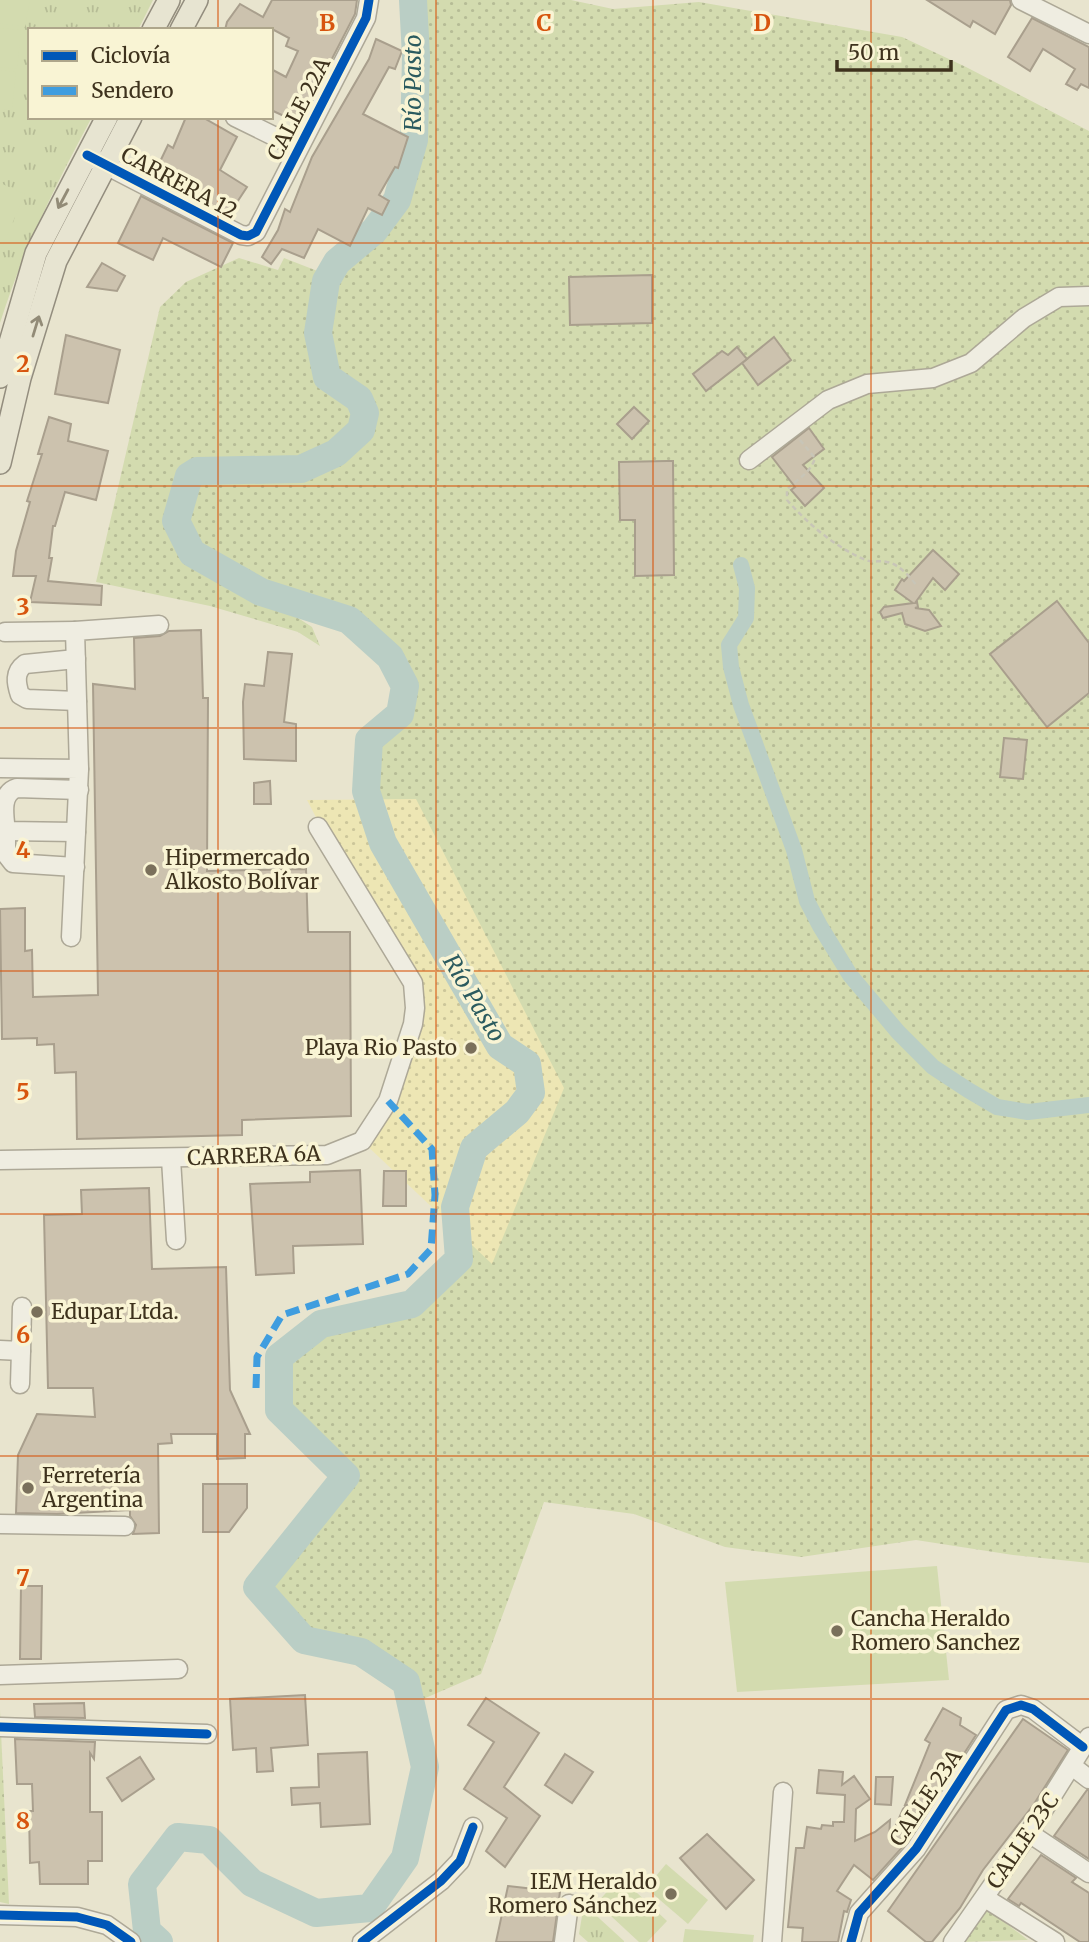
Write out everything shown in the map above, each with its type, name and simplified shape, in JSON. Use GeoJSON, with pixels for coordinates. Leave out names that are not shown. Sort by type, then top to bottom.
{"type":"FeatureCollection","features":[{"type":"Feature","properties":{"kind":"main road"},"geometry":{"type":"LineString","coordinates":[[154,28],[169,0]]}},
{"type":"Feature","properties":{"kind":"main road"},"geometry":{"type":"LineString","coordinates":[[182,28],[197,0]]}},
{"type":"Feature","properties":{"kind":"main road"},"geometry":{"type":"LineString","coordinates":[[0,463],[7,399],[5,375],[57,261],[96,159],[106,119]]}},
{"type":"Feature","properties":{"kind":"main road"},"geometry":{"type":"LineString","coordinates":[[96,159],[129,119]]}},
{"type":"Feature","properties":{"kind":"street","name":"CALLE 22A"},"geometry":{"type":"LineString","coordinates":[[256,232],[366,18],[369,0]]}},
{"type":"Feature","properties":{"kind":"street"},"geometry":{"type":"LineString","coordinates":[[1021,0],[1089,34]]}},
{"type":"Feature","properties":{"kind":"street"},"geometry":{"type":"LineString","coordinates":[[239,119],[298,148]]}},
{"type":"Feature","properties":{"kind":"street","name":"CARRERA 12"},"geometry":{"type":"LineString","coordinates":[[96,159],[241,235],[248,236],[256,232]]}},
{"type":"Feature","properties":{"kind":"street"},"geometry":{"type":"LineString","coordinates":[[749,460],[828,400],[867,384],[933,378],[971,363],[1024,318],[1059,297],[1089,296]]}},
{"type":"Feature","properties":{"kind":"street"},"geometry":{"type":"LineString","coordinates":[[5,632],[75,631],[159,625]]}},
{"type":"Feature","properties":{"kind":"street"},"geometry":{"type":"LineString","coordinates":[[71,937],[79,790],[75,631]]}},
{"type":"Feature","properties":{"kind":"street"},"geometry":{"type":"LineString","coordinates":[[76,659],[25,664],[20,668],[16,683],[20,695],[27,699],[77,701]]}},
{"type":"Feature","properties":{"kind":"street"},"geometry":{"type":"LineString","coordinates":[[0,768],[79,769]]}},
{"type":"Feature","properties":{"kind":"street"},"geometry":{"type":"LineString","coordinates":[[75,867],[23,866],[13,863],[6,854],[3,811],[5,798],[10,790],[17,788],[79,790]]}},
{"type":"Feature","properties":{"kind":"street","name":"CARRERA 6A"},"geometry":{"type":"LineString","coordinates":[[0,1160],[327,1156],[362,1141],[388,1101],[413,1024],[413,983],[318,827]]}},
{"type":"Feature","properties":{"kind":"street"},"geometry":{"type":"LineString","coordinates":[[6,831],[76,832]]}},
{"type":"Feature","properties":{"kind":"street"},"geometry":{"type":"LineString","coordinates":[[171,1159],[176,1240]]}},
{"type":"Feature","properties":{"kind":"street"},"geometry":{"type":"LineString","coordinates":[[20,1384],[22,1307]]}},
{"type":"Feature","properties":{"kind":"street"},"geometry":{"type":"LineString","coordinates":[[0,1350],[21,1351]]}},
{"type":"Feature","properties":{"kind":"street"},"geometry":{"type":"LineString","coordinates":[[0,1524],[125,1526]]}},
{"type":"Feature","properties":{"kind":"street"},"geometry":{"type":"LineString","coordinates":[[0,1675],[178,1669]]}},
{"type":"Feature","properties":{"kind":"street","name":"CALLE 23A"},"geometry":{"type":"LineString","coordinates":[[851,1942],[859,1913],[916,1849],[1006,1710],[1021,1704],[1086,1742]]}},
{"type":"Feature","properties":{"kind":"street"},"geometry":{"type":"LineString","coordinates":[[0,1727],[207,1734]]}},
{"type":"Feature","properties":{"kind":"street","name":"CALLE 23C"},"geometry":{"type":"LineString","coordinates":[[953,1942],[985,1898],[1086,1742]]}},
{"type":"Feature","properties":{"kind":"street"},"geometry":{"type":"LineString","coordinates":[[1072,1766],[1089,1779]]}},
{"type":"Feature","properties":{"kind":"street"},"geometry":{"type":"LineString","coordinates":[[772,1942],[783,1791]]}},
{"type":"Feature","properties":{"kind":"street"},"geometry":{"type":"LineString","coordinates":[[362,1942],[460,1861],[473,1827]]}},
{"type":"Feature","properties":{"kind":"street"},"geometry":{"type":"LineString","coordinates":[[1028,1833],[1089,1873]]}},
{"type":"Feature","properties":{"kind":"street"},"geometry":{"type":"LineString","coordinates":[[985,1898],[1055,1942]]}},
{"type":"Feature","properties":{"kind":"street"},"geometry":{"type":"LineString","coordinates":[[564,1942],[569,1904]]}},
{"type":"Feature","properties":{"kind":"street"},"geometry":{"type":"LineString","coordinates":[[3,1912],[77,1917],[107,1925],[131,1942]]}},
{"type":"Feature","properties":{"kind":"path"},"geometry":{"type":"LineString","coordinates":[[791,428],[815,458],[810,469],[787,489],[787,500],[800,515],[845,548],[867,562],[894,564],[917,586]]}},
{"type":"Feature","properties":{"kind":"green space"},"geometry":{"type":"Polygon","coordinates":[[[0,0],[153,0],[139,28],[28,28],[28,119],[91,119],[41,218],[0,323],[0,0]]]}},
{"type":"Feature","properties":{"kind":"green space"},"geometry":{"type":"Polygon","coordinates":[[[0,0],[30,0],[25,27],[0,23],[0,0]]]}},
{"type":"Feature","properties":{"kind":"green space"},"geometry":{"type":"Polygon","coordinates":[[[418,0],[571,0],[613,9],[699,2],[902,37],[1089,131],[1089,1563],[916,1540],[801,1557],[725,1547],[634,1514],[544,1502],[481,1674],[423,1699],[406,1682],[361,1652],[304,1640],[257,1587],[346,1476],[279,1410],[279,1357],[329,1322],[412,1304],[459,1259],[455,1207],[383,843],[366,791],[374,744],[403,722],[410,686],[401,653],[364,616],[263,588],[194,545],[181,517],[193,475],[255,471],[303,473],[352,451],[373,429],[366,400],[331,376],[322,335],[322,318],[328,287],[336,270],[394,216],[408,184],[419,133],[421,104],[422,48],[418,0]]]}},
{"type":"Feature","properties":{"kind":"green space"},"geometry":{"type":"Polygon","coordinates":[[[0,28],[21,30],[17,69],[0,67],[0,28]]]}},
{"type":"Feature","properties":{"kind":"green space"},"geometry":{"type":"Polygon","coordinates":[[[0,70],[16,72],[12,110],[0,109],[0,70]]]}},
{"type":"Feature","properties":{"kind":"green space"},"geometry":{"type":"Polygon","coordinates":[[[0,183],[25,194],[0,252],[0,183]]]}},
{"type":"Feature","properties":{"kind":"green space"},"geometry":{"type":"Polygon","coordinates":[[[239,258],[278,270],[284,258],[320,272],[316,344],[324,381],[354,398],[362,415],[347,439],[328,454],[307,462],[209,467],[186,474],[172,523],[184,549],[202,567],[273,602],[312,627],[320,646],[298,632],[210,606],[96,582],[160,307],[186,282],[239,258]]]}},
{"type":"Feature","properties":{"kind":"green space","name":"Cancha Heraldo Romero Sanchez"},"geometry":{"type":"Polygon","coordinates":[[[937,1566],[949,1680],[737,1692],[725,1582],[937,1566]]]}},
{"type":"Feature","properties":{"kind":"green space"},"geometry":{"type":"Polygon","coordinates":[[[0,1710],[9,1904],[0,1902],[0,1710]]]}},
{"type":"Feature","properties":{"kind":"green space"},"geometry":{"type":"Polygon","coordinates":[[[666,1864],[708,1900],[688,1924],[646,1888],[666,1864]]]}},
{"type":"Feature","properties":{"kind":"green space"},"geometry":{"type":"Polygon","coordinates":[[[620,1877],[667,1921],[647,1942],[639,1942],[597,1903],[620,1877]]]}},
{"type":"Feature","properties":{"kind":"green space"},"geometry":{"type":"Polygon","coordinates":[[[588,1908],[624,1942],[588,1942],[579,1934],[582,1916],[588,1908]]]}},
{"type":"Feature","properties":{"kind":"green space"},"geometry":{"type":"Polygon","coordinates":[[[986,1908],[1028,1940],[960,1942],[986,1908]]]}},
{"type":"Feature","properties":{"kind":"green space"},"geometry":{"type":"Polygon","coordinates":[[[685,1929],[754,1935],[753,1942],[683,1942],[685,1929]]]}},
{"type":"Feature","properties":{"kind":"sand","name":"Playa Rio Pasto"},"geometry":{"type":"Polygon","coordinates":[[[416,799],[564,1088],[492,1264],[362,1141],[415,1008],[307,800],[416,799]]]}},
{"type":"Feature","properties":{"kind":"building"},"geometry":{"type":"Polygon","coordinates":[[[272,0],[357,0],[355,14],[299,123],[273,111],[273,70],[286,77],[298,51],[286,46],[289,38],[273,28],[226,28],[240,4],[263,17],[272,0]]]}},
{"type":"Feature","properties":{"kind":"building"},"geometry":{"type":"Polygon","coordinates":[[[927,0],[1010,0],[1011,5],[995,34],[973,21],[970,27],[927,0]]]}},
{"type":"Feature","properties":{"kind":"building"},"geometry":{"type":"Polygon","coordinates":[[[1032,18],[1089,47],[1089,88],[1081,84],[1077,90],[1066,84],[1075,69],[1043,49],[1030,71],[1008,57],[1032,18]]]}},
{"type":"Feature","properties":{"kind":"building"},"geometry":{"type":"Polygon","coordinates":[[[376,39],[402,51],[395,69],[389,67],[363,114],[408,137],[398,168],[395,167],[379,195],[389,201],[382,215],[368,208],[350,246],[318,229],[304,258],[282,249],[271,264],[262,257],[278,230],[285,209],[290,212],[312,157],[369,59],[376,39]]]}},
{"type":"Feature","properties":{"kind":"building"},"geometry":{"type":"Polygon","coordinates":[[[185,119],[206,119],[237,137],[220,170],[247,187],[228,216],[156,170],[168,145],[173,148],[185,119]]]}},
{"type":"Feature","properties":{"kind":"building"},"geometry":{"type":"Polygon","coordinates":[[[141,196],[233,243],[221,267],[163,238],[153,260],[118,243],[141,196]]]}},
{"type":"Feature","properties":{"kind":"building"},"geometry":{"type":"Polygon","coordinates":[[[102,263],[125,276],[117,291],[87,287],[102,263]]]}},
{"type":"Feature","properties":{"kind":"building"},"geometry":{"type":"Polygon","coordinates":[[[652,275],[652,323],[570,325],[569,277],[652,275]]]}},
{"type":"Feature","properties":{"kind":"building"},"geometry":{"type":"Polygon","coordinates":[[[66,335],[120,350],[108,403],[55,394],[66,335]]]}},
{"type":"Feature","properties":{"kind":"building"},"geometry":{"type":"Polygon","coordinates":[[[774,337],[791,360],[758,385],[742,363],[774,337]]]}},
{"type":"Feature","properties":{"kind":"building"},"geometry":{"type":"Polygon","coordinates":[[[737,347],[747,359],[706,391],[693,374],[722,351],[728,355],[737,347]]]}},
{"type":"Feature","properties":{"kind":"building"},"geometry":{"type":"Polygon","coordinates":[[[634,407],[649,421],[632,439],[617,424],[634,407]]]}},
{"type":"Feature","properties":{"kind":"building"},"geometry":{"type":"Polygon","coordinates":[[[49,417],[71,424],[68,441],[108,451],[96,500],[65,492],[53,526],[49,558],[52,558],[48,581],[102,586],[101,605],[30,602],[36,576],[13,576],[16,551],[30,502],[27,501],[42,454],[38,454],[49,417]]]}},
{"type":"Feature","properties":{"kind":"building"},"geometry":{"type":"Polygon","coordinates":[[[809,428],[824,449],[803,465],[824,488],[805,506],[791,490],[795,487],[772,457],[809,428]]]}},
{"type":"Feature","properties":{"kind":"building"},"geometry":{"type":"Polygon","coordinates":[[[673,461],[674,575],[635,576],[635,520],[620,520],[619,462],[673,461]]]}},
{"type":"Feature","properties":{"kind":"building"},"geometry":{"type":"Polygon","coordinates":[[[933,550],[959,574],[945,590],[933,578],[915,603],[917,602],[918,607],[915,608],[929,610],[941,626],[925,631],[905,624],[902,613],[883,618],[880,612],[884,607],[913,603],[895,590],[902,579],[904,581],[933,550]]]}},
{"type":"Feature","properties":{"kind":"building"},"geometry":{"type":"Polygon","coordinates":[[[1057,601],[1089,643],[1089,693],[1047,727],[990,654],[1057,601]]]}},
{"type":"Feature","properties":{"kind":"building"},"geometry":{"type":"Polygon","coordinates":[[[201,630],[203,698],[208,698],[207,871],[306,869],[308,932],[350,932],[351,1116],[242,1120],[242,1135],[77,1139],[76,1072],[55,1073],[54,1044],[37,1045],[37,1038],[2,1039],[0,909],[25,908],[25,951],[32,950],[33,997],[98,995],[93,684],[135,689],[134,638],[160,636],[169,631],[201,630]]]}},
{"type":"Feature","properties":{"kind":"building"},"geometry":{"type":"Polygon","coordinates":[[[268,652],[292,654],[284,722],[296,724],[296,761],[244,759],[245,684],[264,686],[268,652]]]}},
{"type":"Feature","properties":{"kind":"building"},"geometry":{"type":"Polygon","coordinates":[[[1004,738],[1027,740],[1023,779],[1000,777],[1004,738]]]}},
{"type":"Feature","properties":{"kind":"building"},"geometry":{"type":"Polygon","coordinates":[[[270,781],[271,804],[254,804],[254,783],[270,781]]]}},
{"type":"Feature","properties":{"kind":"building"},"geometry":{"type":"Polygon","coordinates":[[[360,1170],[363,1244],[293,1246],[294,1273],[256,1275],[250,1184],[310,1182],[310,1172],[360,1170]]]}},
{"type":"Feature","properties":{"kind":"building"},"geometry":{"type":"Polygon","coordinates":[[[384,1171],[406,1171],[406,1206],[383,1206],[384,1171]]]}},
{"type":"Feature","properties":{"kind":"building"},"geometry":{"type":"Polygon","coordinates":[[[149,1188],[152,1269],[226,1267],[230,1390],[250,1434],[245,1434],[245,1458],[217,1459],[217,1434],[171,1434],[172,1443],[158,1444],[159,1533],[133,1534],[136,1525],[130,1516],[130,1510],[16,1513],[18,1455],[37,1414],[95,1417],[93,1388],[48,1388],[44,1215],[82,1214],[81,1190],[149,1188]]]}},
{"type":"Feature","properties":{"kind":"building"},"geometry":{"type":"Polygon","coordinates":[[[203,1484],[247,1484],[247,1508],[229,1532],[203,1532],[203,1484]]]}},
{"type":"Feature","properties":{"kind":"building"},"geometry":{"type":"Polygon","coordinates":[[[21,1586],[42,1586],[41,1659],[20,1659],[21,1586]]]}},
{"type":"Feature","properties":{"kind":"building"},"geometry":{"type":"Polygon","coordinates":[[[305,1695],[308,1745],[271,1748],[273,1771],[257,1772],[256,1748],[233,1750],[230,1699],[305,1695]]]}},
{"type":"Feature","properties":{"kind":"building"},"geometry":{"type":"Polygon","coordinates":[[[486,1698],[539,1733],[504,1787],[540,1816],[505,1867],[486,1851],[507,1818],[464,1789],[494,1742],[468,1725],[486,1698]]]}},
{"type":"Feature","properties":{"kind":"building"},"geometry":{"type":"Polygon","coordinates":[[[84,1703],[85,1718],[35,1717],[34,1704],[84,1703]]]}},
{"type":"Feature","properties":{"kind":"building"},"geometry":{"type":"Polygon","coordinates":[[[943,1708],[961,1718],[960,1725],[976,1735],[907,1842],[873,1880],[854,1865],[837,1891],[851,1900],[847,1912],[844,1911],[838,1942],[802,1942],[803,1928],[788,1927],[796,1848],[804,1848],[807,1827],[821,1829],[822,1825],[833,1826],[833,1822],[844,1822],[845,1795],[817,1793],[819,1770],[843,1772],[842,1785],[854,1776],[870,1799],[856,1809],[855,1841],[875,1832],[890,1820],[889,1841],[907,1805],[930,1743],[925,1740],[943,1708]]]}},
{"type":"Feature","properties":{"kind":"building"},"geometry":{"type":"Polygon","coordinates":[[[1023,1719],[1068,1750],[1034,1804],[983,1870],[960,1908],[932,1942],[926,1942],[888,1911],[1023,1719]]]}},
{"type":"Feature","properties":{"kind":"building"},"geometry":{"type":"Polygon","coordinates":[[[15,1739],[95,1742],[94,1759],[90,1753],[90,1812],[102,1812],[102,1861],[88,1861],[88,1884],[40,1884],[39,1862],[30,1863],[29,1811],[33,1811],[32,1784],[17,1784],[15,1739]]]}},
{"type":"Feature","properties":{"kind":"building"},"geometry":{"type":"Polygon","coordinates":[[[367,1752],[370,1824],[321,1827],[320,1803],[292,1805],[291,1788],[319,1787],[318,1754],[367,1752]]]}},
{"type":"Feature","properties":{"kind":"building"},"geometry":{"type":"Polygon","coordinates":[[[565,1754],[593,1772],[572,1803],[545,1785],[565,1754]]]}},
{"type":"Feature","properties":{"kind":"building"},"geometry":{"type":"Polygon","coordinates":[[[140,1757],[154,1779],[122,1801],[107,1778],[140,1757]]]}},
{"type":"Feature","properties":{"kind":"building"},"geometry":{"type":"Polygon","coordinates":[[[876,1777],[893,1777],[891,1805],[875,1804],[876,1777]]]}},
{"type":"Feature","properties":{"kind":"building"},"geometry":{"type":"Polygon","coordinates":[[[1089,1790],[1089,1859],[1054,1836],[1089,1790]]]}},
{"type":"Feature","properties":{"kind":"building"},"geometry":{"type":"Polygon","coordinates":[[[707,1834],[754,1880],[726,1909],[680,1858],[707,1834]]]}},
{"type":"Feature","properties":{"kind":"building"},"geometry":{"type":"Polygon","coordinates":[[[1041,1855],[1076,1878],[1072,1882],[1089,1893],[1089,1942],[1080,1942],[1021,1903],[1019,1906],[1008,1899],[1041,1855]]]}},
{"type":"Feature","properties":{"kind":"building"},"geometry":{"type":"Polygon","coordinates":[[[508,1886],[560,1892],[553,1942],[496,1942],[508,1886]]]}},
{"type":"Feature","properties":{"kind":"waterway","name":"Río Pasto"},"geometry":{"type":"LineString","coordinates":[[159,1942],[147,1931],[142,1884],[178,1837],[209,1840],[252,1883],[316,1913],[370,1908],[405,1858],[425,1767],[406,1682],[361,1652],[304,1640],[257,1587],[346,1476],[279,1410],[279,1357],[321,1324],[412,1304],[459,1259],[455,1207],[474,1148],[517,1112],[531,1093],[527,1064],[500,1046],[383,843],[366,791],[369,740],[400,714],[405,686],[390,657],[349,620],[261,592],[192,553],[176,521],[189,476],[197,471],[301,469],[336,453],[361,430],[365,413],[359,399],[327,377],[318,333],[326,281],[337,262],[374,231],[397,200],[414,140],[416,56],[413,0]]}},
{"type":"Feature","properties":{"kind":"waterway"},"geometry":{"type":"LineString","coordinates":[[741,565],[747,588],[746,618],[729,645],[731,667],[741,705],[794,850],[807,901],[850,975],[898,1032],[933,1067],[997,1107],[1028,1112],[1089,1105]]}},
{"type":"Feature","properties":{"kind":"marked path"},"geometry":{"type":"LineString","coordinates":[[256,1388],[257,1357],[282,1315],[408,1274],[431,1249],[435,1195],[432,1149],[388,1101]]}},
{"type":"Feature","properties":{"kind":"cycle path"},"geometry":{"type":"LineString","coordinates":[[87,155],[241,235],[248,236],[256,232],[366,18],[369,0]]}},
{"type":"Feature","properties":{"kind":"cycle path"},"geometry":{"type":"LineString","coordinates":[[851,1942],[859,1913],[916,1849],[1006,1710],[1021,1705],[1033,1709],[1083,1747]]}},
{"type":"Feature","properties":{"kind":"cycle path"},"geometry":{"type":"LineString","coordinates":[[0,1727],[207,1734]]}},
{"type":"Feature","properties":{"kind":"cycle path"},"geometry":{"type":"LineString","coordinates":[[362,1942],[441,1881],[460,1861],[473,1827]]}},
{"type":"Feature","properties":{"kind":"cycle path"},"geometry":{"type":"LineString","coordinates":[[0,1915],[77,1917],[107,1925],[131,1942]]}},
{"type":"Feature","properties":{"kind":"place","name":"Hipermercado Alkosto Bolívar"},"geometry":{"type":"Point","coordinates":[151,870]}},
{"type":"Feature","properties":{"kind":"place","name":"Playa Rio Pasto"},"geometry":{"type":"Point","coordinates":[471,1048]}},
{"type":"Feature","properties":{"kind":"place","name":"Edupar Ltda."},"geometry":{"type":"Point","coordinates":[37,1312]}},
{"type":"Feature","properties":{"kind":"place","name":"Ferretería Argentina"},"geometry":{"type":"Point","coordinates":[28,1488]}},
{"type":"Feature","properties":{"kind":"place","name":"Cancha Heraldo Romero Sanchez"},"geometry":{"type":"Point","coordinates":[837,1631]}},
{"type":"Feature","properties":{"kind":"place","name":"IEM Heraldo Romero Sánchez"},"geometry":{"type":"Point","coordinates":[671,1894]}}]}
